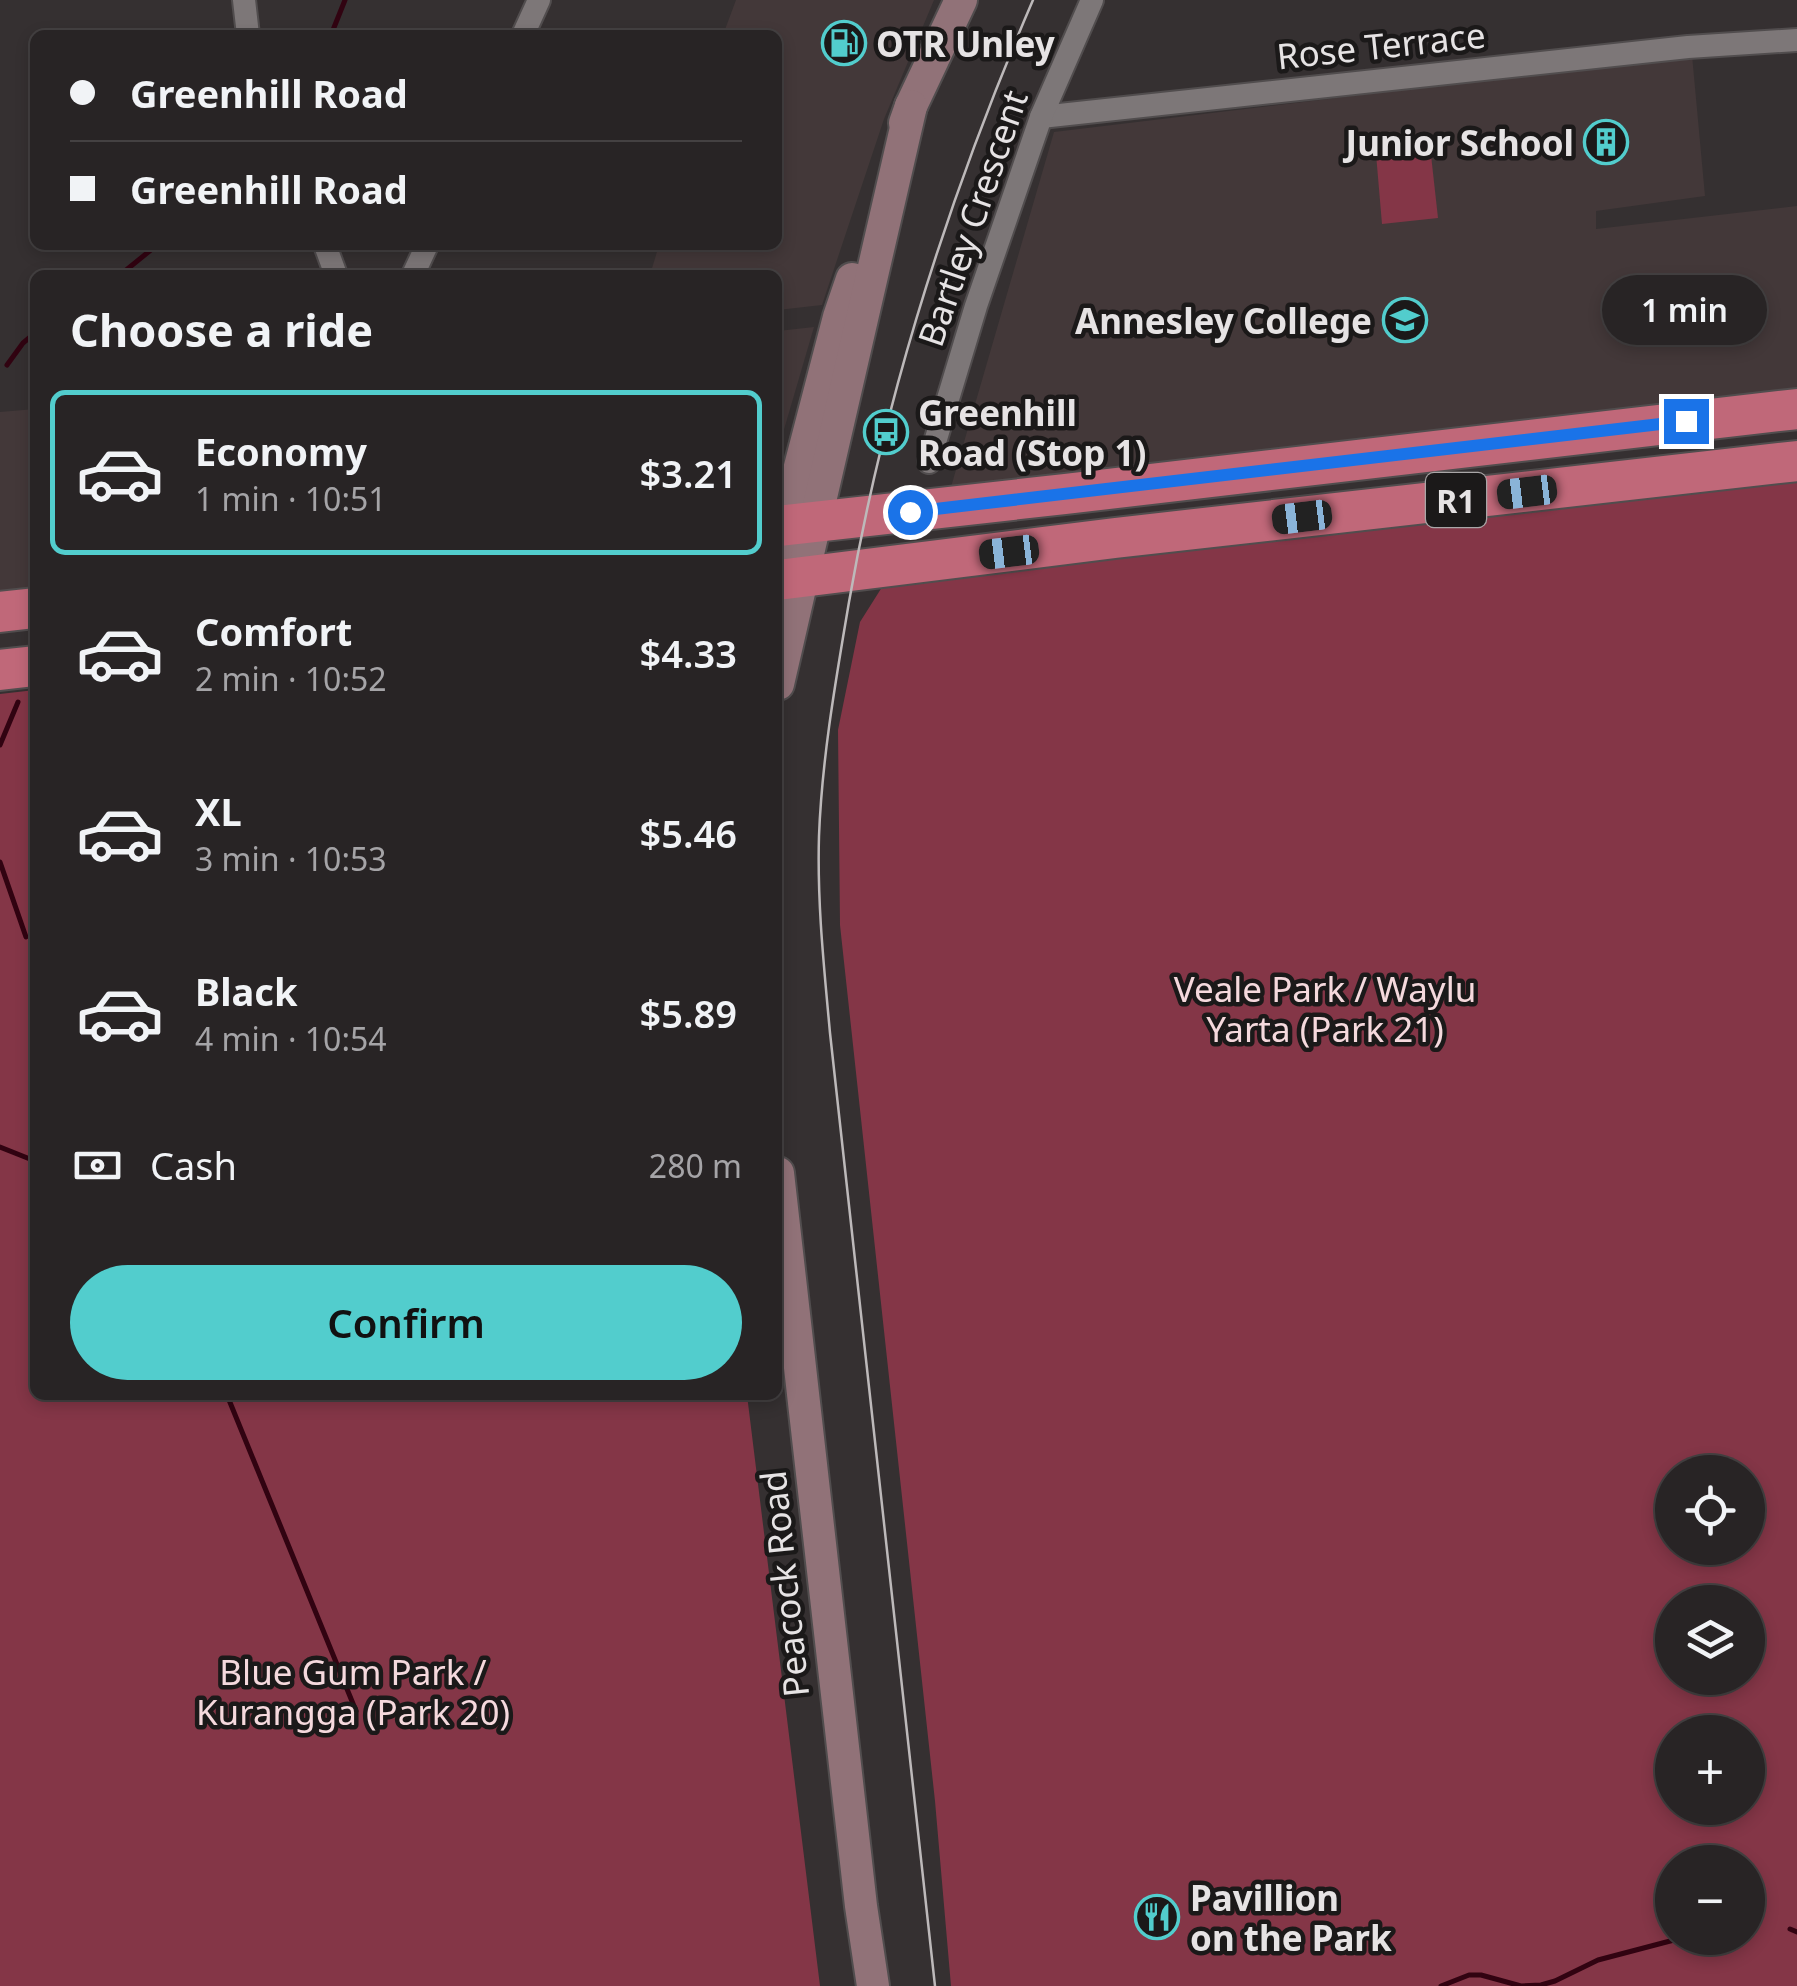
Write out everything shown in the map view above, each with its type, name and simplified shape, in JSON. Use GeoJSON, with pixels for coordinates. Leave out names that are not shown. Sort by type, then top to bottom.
{"type":"FeatureCollection","features":[{"type":"Feature","properties":{"kind":"highway","name":"R1"},"geometry":{"type":"LineString","coordinates":[[789,547],[1084,493],[1797,410]]}},
{"type":"Feature","properties":{"kind":"highway","name":"R1"},"geometry":{"type":"LineString","coordinates":[[789,547],[1115,538],[1797,460]]}},
{"type":"Feature","properties":{"kind":"highway"},"geometry":{"type":"LineString","coordinates":[[1084,493],[1079,514],[1090,527],[1115,538]]}},
{"type":"Feature","properties":{"kind":"highway"},"geometry":{"type":"LineString","coordinates":[[0,612],[30,609]]}},
{"type":"Feature","properties":{"kind":"highway"},"geometry":{"type":"LineString","coordinates":[[0,670],[30,667]]}},
{"type":"Feature","properties":{"kind":"main road"},"geometry":{"type":"LineString","coordinates":[[782,634],[789,547],[911,106],[961,0]]}},
{"type":"Feature","properties":{"kind":"main road","name":"Peacock Road"},"geometry":{"type":"LineString","coordinates":[[782,1216],[850,1986]]}},
{"type":"Feature","properties":{"kind":"main road","name":"Peacock Road"},"geometry":{"type":"LineString","coordinates":[[782,1378],[873,1986]]}},
{"type":"Feature","properties":{"kind":"street"},"geometry":{"type":"LineString","coordinates":[[244,0],[247,30]]}},
{"type":"Feature","properties":{"kind":"street"},"geometry":{"type":"LineString","coordinates":[[526,30],[540,0]]}},
{"type":"Feature","properties":{"kind":"street","name":"Bartley Crescent"},"geometry":{"type":"LineString","coordinates":[[929,462],[976,306],[1041,117],[1092,0]]}},
{"type":"Feature","properties":{"kind":"street","name":"Rose Terrace"},"geometry":{"type":"LineString","coordinates":[[1041,117],[1794,39]]}},
{"type":"Feature","properties":{"kind":"shaded area"},"geometry":{"type":"Polygon","coordinates":[[[736,0],[934,0],[884,119],[822,305],[782,310],[782,270],[652,270],[658,250],[782,250],[782,30],[725,30],[736,0]]]}},
{"type":"Feature","properties":{"kind":"shaded area"},"geometry":{"type":"Polygon","coordinates":[[[1692,55],[1705,196],[1596,211],[1596,229],[1797,206],[1797,389],[951,487],[1054,132],[1692,55]]]}},
{"type":"Feature","properties":{"kind":"shaded area"},"geometry":{"type":"Polygon","coordinates":[[[814,327],[782,436],[782,331],[814,327]]]}},
{"type":"Feature","properties":{"kind":"shaded area"},"geometry":{"type":"Polygon","coordinates":[[[30,409],[30,594],[0,597],[0,412],[30,409]]]}},
{"type":"Feature","properties":{"kind":"green space"},"geometry":{"type":"Polygon","coordinates":[[[1429,137],[1438,218],[1382,224],[1375,142],[1429,137]]]}},
{"type":"Feature","properties":{"kind":"green space","name":"Veale Park / Waylu Yarta (Park 21)"},"geometry":{"type":"Polygon","coordinates":[[[1797,475],[1797,1986],[951,1986],[935,1801],[840,925],[838,730],[860,622],[884,584],[1797,475]]]}},
{"type":"Feature","properties":{"kind":"green space","name":"Blue Gum Park / Kurangga (Park 20)"},"geometry":{"type":"Polygon","coordinates":[[[30,691],[30,1400],[748,1400],[820,1986],[0,1986],[0,694],[30,691]]]}},
{"type":"Feature","properties":{"kind":"waterway"},"geometry":{"type":"LineString","coordinates":[[333,30],[345,0]]}},
{"type":"Feature","properties":{"kind":"waterway"},"geometry":{"type":"LineString","coordinates":[[126,270],[151,250]]}},
{"type":"Feature","properties":{"kind":"waterway"},"geometry":{"type":"LineString","coordinates":[[7,365],[30,337]]}},
{"type":"Feature","properties":{"kind":"waterway"},"geometry":{"type":"LineString","coordinates":[[0,745],[18,702]]}},
{"type":"Feature","properties":{"kind":"waterway"},"geometry":{"type":"LineString","coordinates":[[0,862],[26,937]]}},
{"type":"Feature","properties":{"kind":"waterway"},"geometry":{"type":"LineString","coordinates":[[0,1147],[30,1159]]}},
{"type":"Feature","properties":{"kind":"waterway"},"geometry":{"type":"LineString","coordinates":[[229,1400],[356,1711]]}},
{"type":"Feature","properties":{"kind":"waterway"},"geometry":{"type":"LineString","coordinates":[[1790,1929],[1797,1932]]}},
{"type":"Feature","properties":{"kind":"waterway"},"geometry":{"type":"LineString","coordinates":[[1441,1986],[1469,1975],[1521,1986],[1541,1985],[1598,1960],[1655,1945]]}},
{"type":"Feature","properties":{"kind":"tram line"},"geometry":{"type":"LineString","coordinates":[[935,1986],[830,1033],[820,910],[819,836],[839,660],[881,448],[948,221],[1033,0]]}},
{"type":"Feature","properties":{"kind":"place","name":"OTR Unley"},"geometry":{"type":"Point","coordinates":[844,43]}},
{"type":"Feature","properties":{"kind":"place","name":"Junior School"},"geometry":{"type":"Point","coordinates":[1606,142]}},
{"type":"Feature","properties":{"kind":"place","name":"Annesley College"},"geometry":{"type":"Point","coordinates":[1405,320]}},
{"type":"Feature","properties":{"kind":"place","name":"Greenhill Road (Stop 1)"},"geometry":{"type":"Point","coordinates":[886,432]}},
{"type":"Feature","properties":{"kind":"place","name":"Pavillion on the Park"},"geometry":{"type":"Point","coordinates":[1157,1917]}},
{"type":"Feature","properties":{"kind":"route"},"geometry":{"type":"LineString","coordinates":[[910,512],[1686,421]]}}]}
